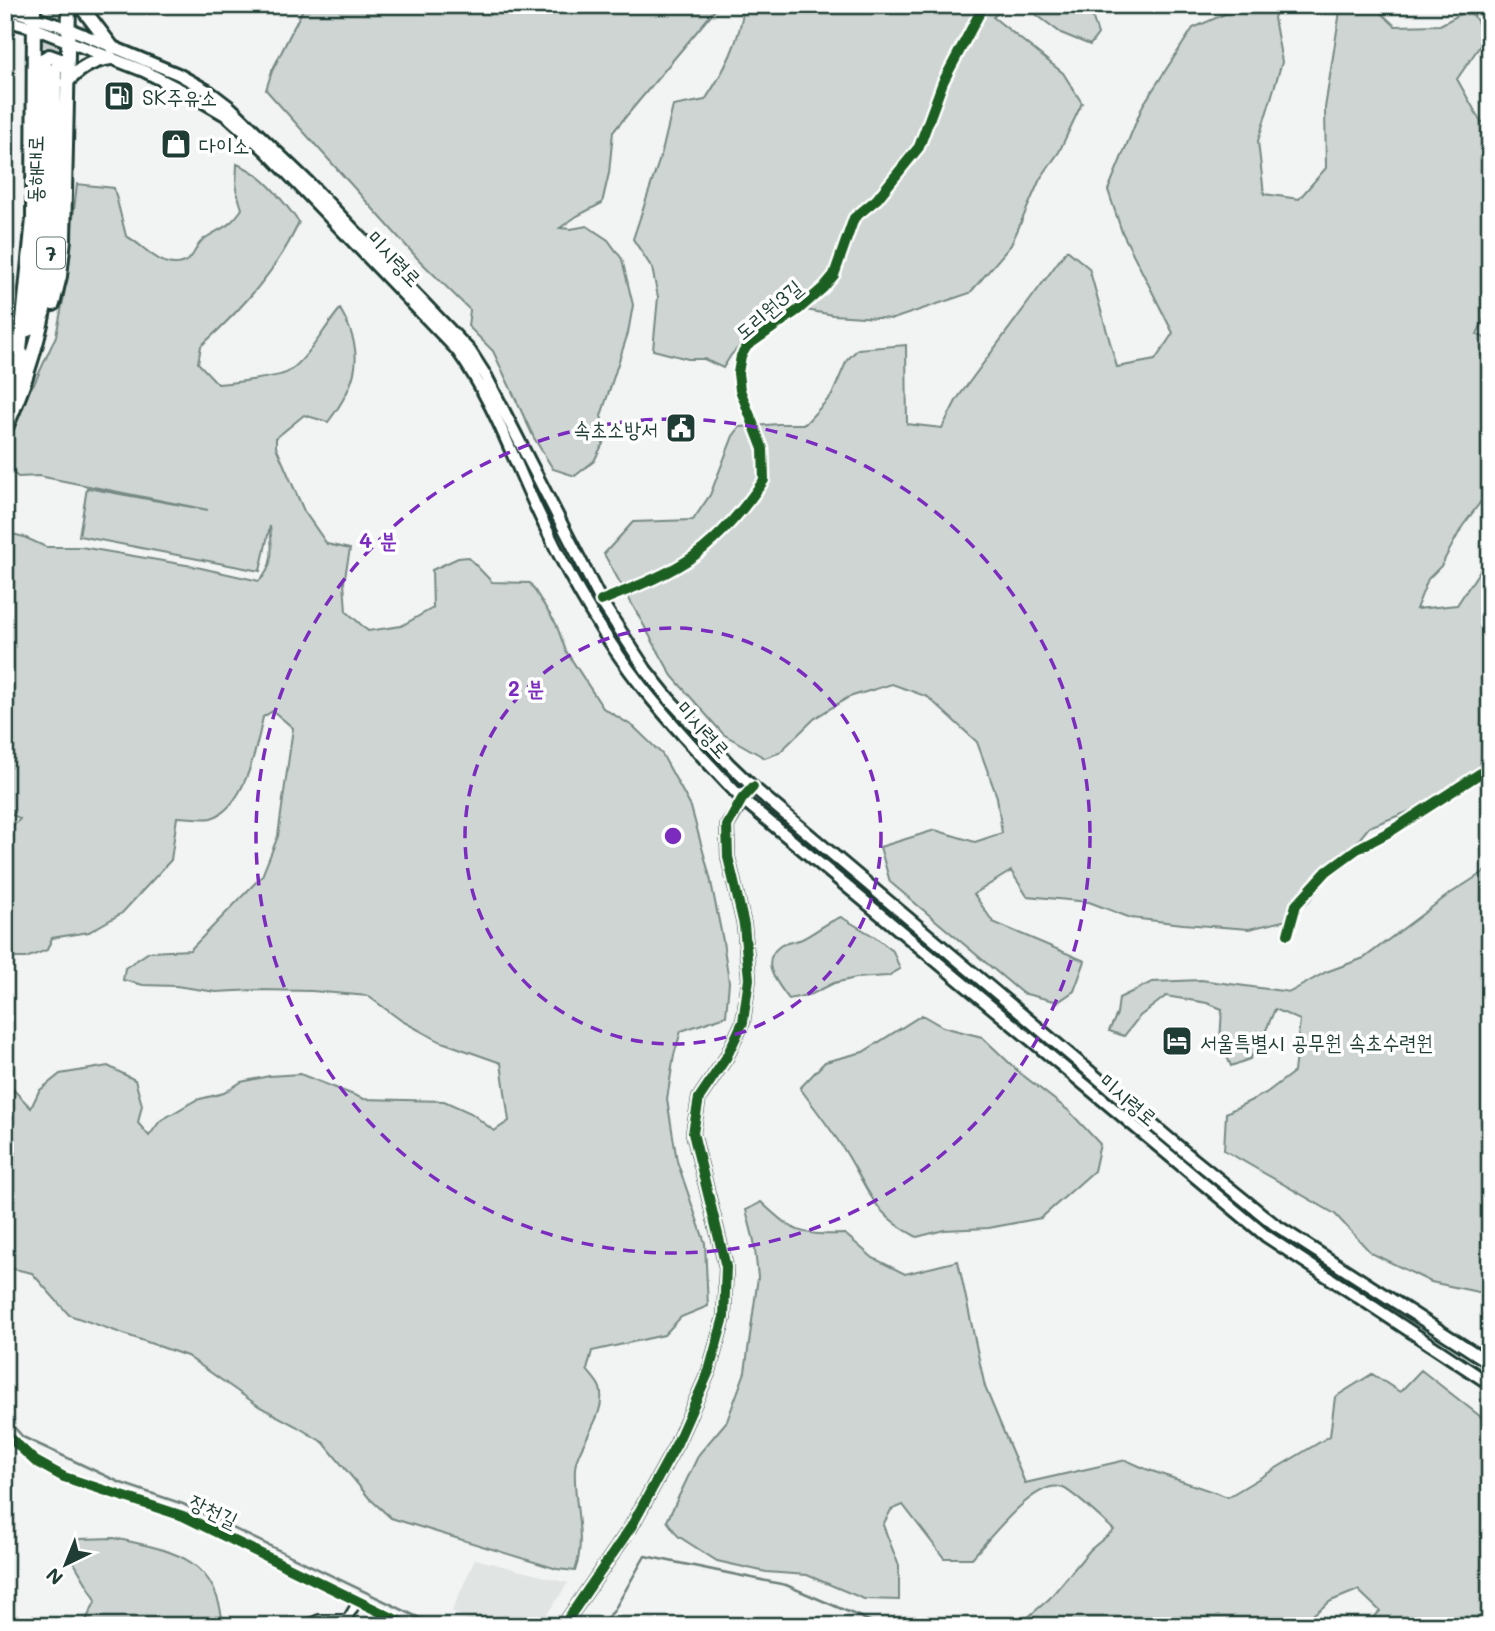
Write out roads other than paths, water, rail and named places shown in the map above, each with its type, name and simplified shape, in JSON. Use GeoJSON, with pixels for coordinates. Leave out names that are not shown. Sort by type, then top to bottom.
{"type":"FeatureCollection","features":[{"type":"Feature","properties":{"kind":"main road"},"geometry":{"type":"LineString","coordinates":[[50,67],[67,35],[69,5]]}},
{"type":"Feature","properties":{"kind":"main road"},"geometry":{"type":"LineString","coordinates":[[25,360],[47,328],[60,276],[64,239],[66,83],[75,72],[112,53],[80,5]]}},
{"type":"Feature","properties":{"kind":"main road","name":"미시령로"},"geometry":{"type":"LineString","coordinates":[[5,8],[34,17],[67,35],[112,53],[178,74],[231,107],[459,338],[486,376],[601,601],[646,670],[727,763],[1185,1152],[1274,1224],[1490,1363]]}},
{"type":"Feature","properties":{"kind":"main road"},"geometry":{"type":"LineString","coordinates":[[34,17],[50,67],[66,83]]}},
{"type":"Feature","properties":{"kind":"main road","name":"미시령로"},"geometry":{"type":"LineString","coordinates":[[5,20],[34,17]]}},
{"type":"Feature","properties":{"kind":"main road","name":"미시령로"},"geometry":{"type":"LineString","coordinates":[[112,53],[193,96],[240,127],[457,350],[488,400],[552,541],[614,648],[673,724],[742,799],[1266,1237],[1490,1384]]}},
{"type":"Feature","properties":{"kind":"main road","name":"동해대로"},"geometry":{"type":"LineString","coordinates":[[5,430],[25,360],[35,302],[40,258],[50,67]]}},
{"type":"Feature","properties":{"kind":"main road","name":"동해대로"},"geometry":{"type":"LineString","coordinates":[[5,401],[25,360]]}},
{"type":"Feature","properties":{"kind":"main road"},"geometry":{"type":"LineString","coordinates":[[563,1626],[631,1527],[677,1443],[709,1371],[724,1317],[726,1267],[693,1133],[699,1098],[726,1058],[743,1023],[750,979],[744,925],[728,857],[727,826],[742,799],[753,787]]}},
{"type":"Feature","properties":{"kind":"street","name":"도리원3길"},"geometry":{"type":"LineString","coordinates":[[601,601],[645,583],[693,557],[731,520],[764,480],[763,449],[740,390],[738,373],[741,356],[747,346],[798,310],[834,275],[854,218],[877,199],[919,147],[943,82],[984,5]]}},
{"type":"Feature","properties":{"kind":"street"},"geometry":{"type":"LineString","coordinates":[[1288,934],[1296,905],[1326,871],[1357,849],[1391,831],[1490,768]]}},
{"type":"Feature","properties":{"kind":"street","name":"장천길"},"geometry":{"type":"LineString","coordinates":[[5,1433],[35,1461],[64,1477],[183,1516],[409,1626]]}},
{"type":"Feature","properties":{"kind":"street"},"geometry":{"type":"LineString","coordinates":[[302,1626],[319,1619],[347,1619],[358,1601]]}},
{"type":"Feature","properties":{"kind":"street"},"geometry":{"type":"LineString","coordinates":[[374,1626],[380,1612]]}},
{"type":"Feature","properties":{"kind":"waterway"},"geometry":{"type":"LineString","coordinates":[[5,1417],[23,1437],[121,1483],[183,1504],[436,1626]]}},
{"type":"Feature","properties":{"kind":"waterway"},"geometry":{"type":"LineString","coordinates":[[598,1626],[613,1612],[645,1556],[786,1585],[881,1626]]}},
{"type":"Feature","properties":{"kind":"tunnel"},"geometry":{"type":"LineString","coordinates":[[45,65],[46,5]]}},
{"type":"Feature","properties":{"kind":"tunnel"},"geometry":{"type":"LineString","coordinates":[[55,5],[55,68]]}},
{"type":"Feature","properties":{"kind":"place","name":"SK주유소"},"geometry":{"type":"Point","coordinates":[119,96]}},
{"type":"Feature","properties":{"kind":"place","name":"다이소"},"geometry":{"type":"Point","coordinates":[176,144]}},
{"type":"Feature","properties":{"kind":"place","name":"속초소방서"},"geometry":{"type":"Point","coordinates":[681,428]}},
{"type":"Feature","properties":{"kind":"place","name":"서울특별시 공무원 속초수련원"},"geometry":{"type":"Point","coordinates":[1177,1041]}}]}
